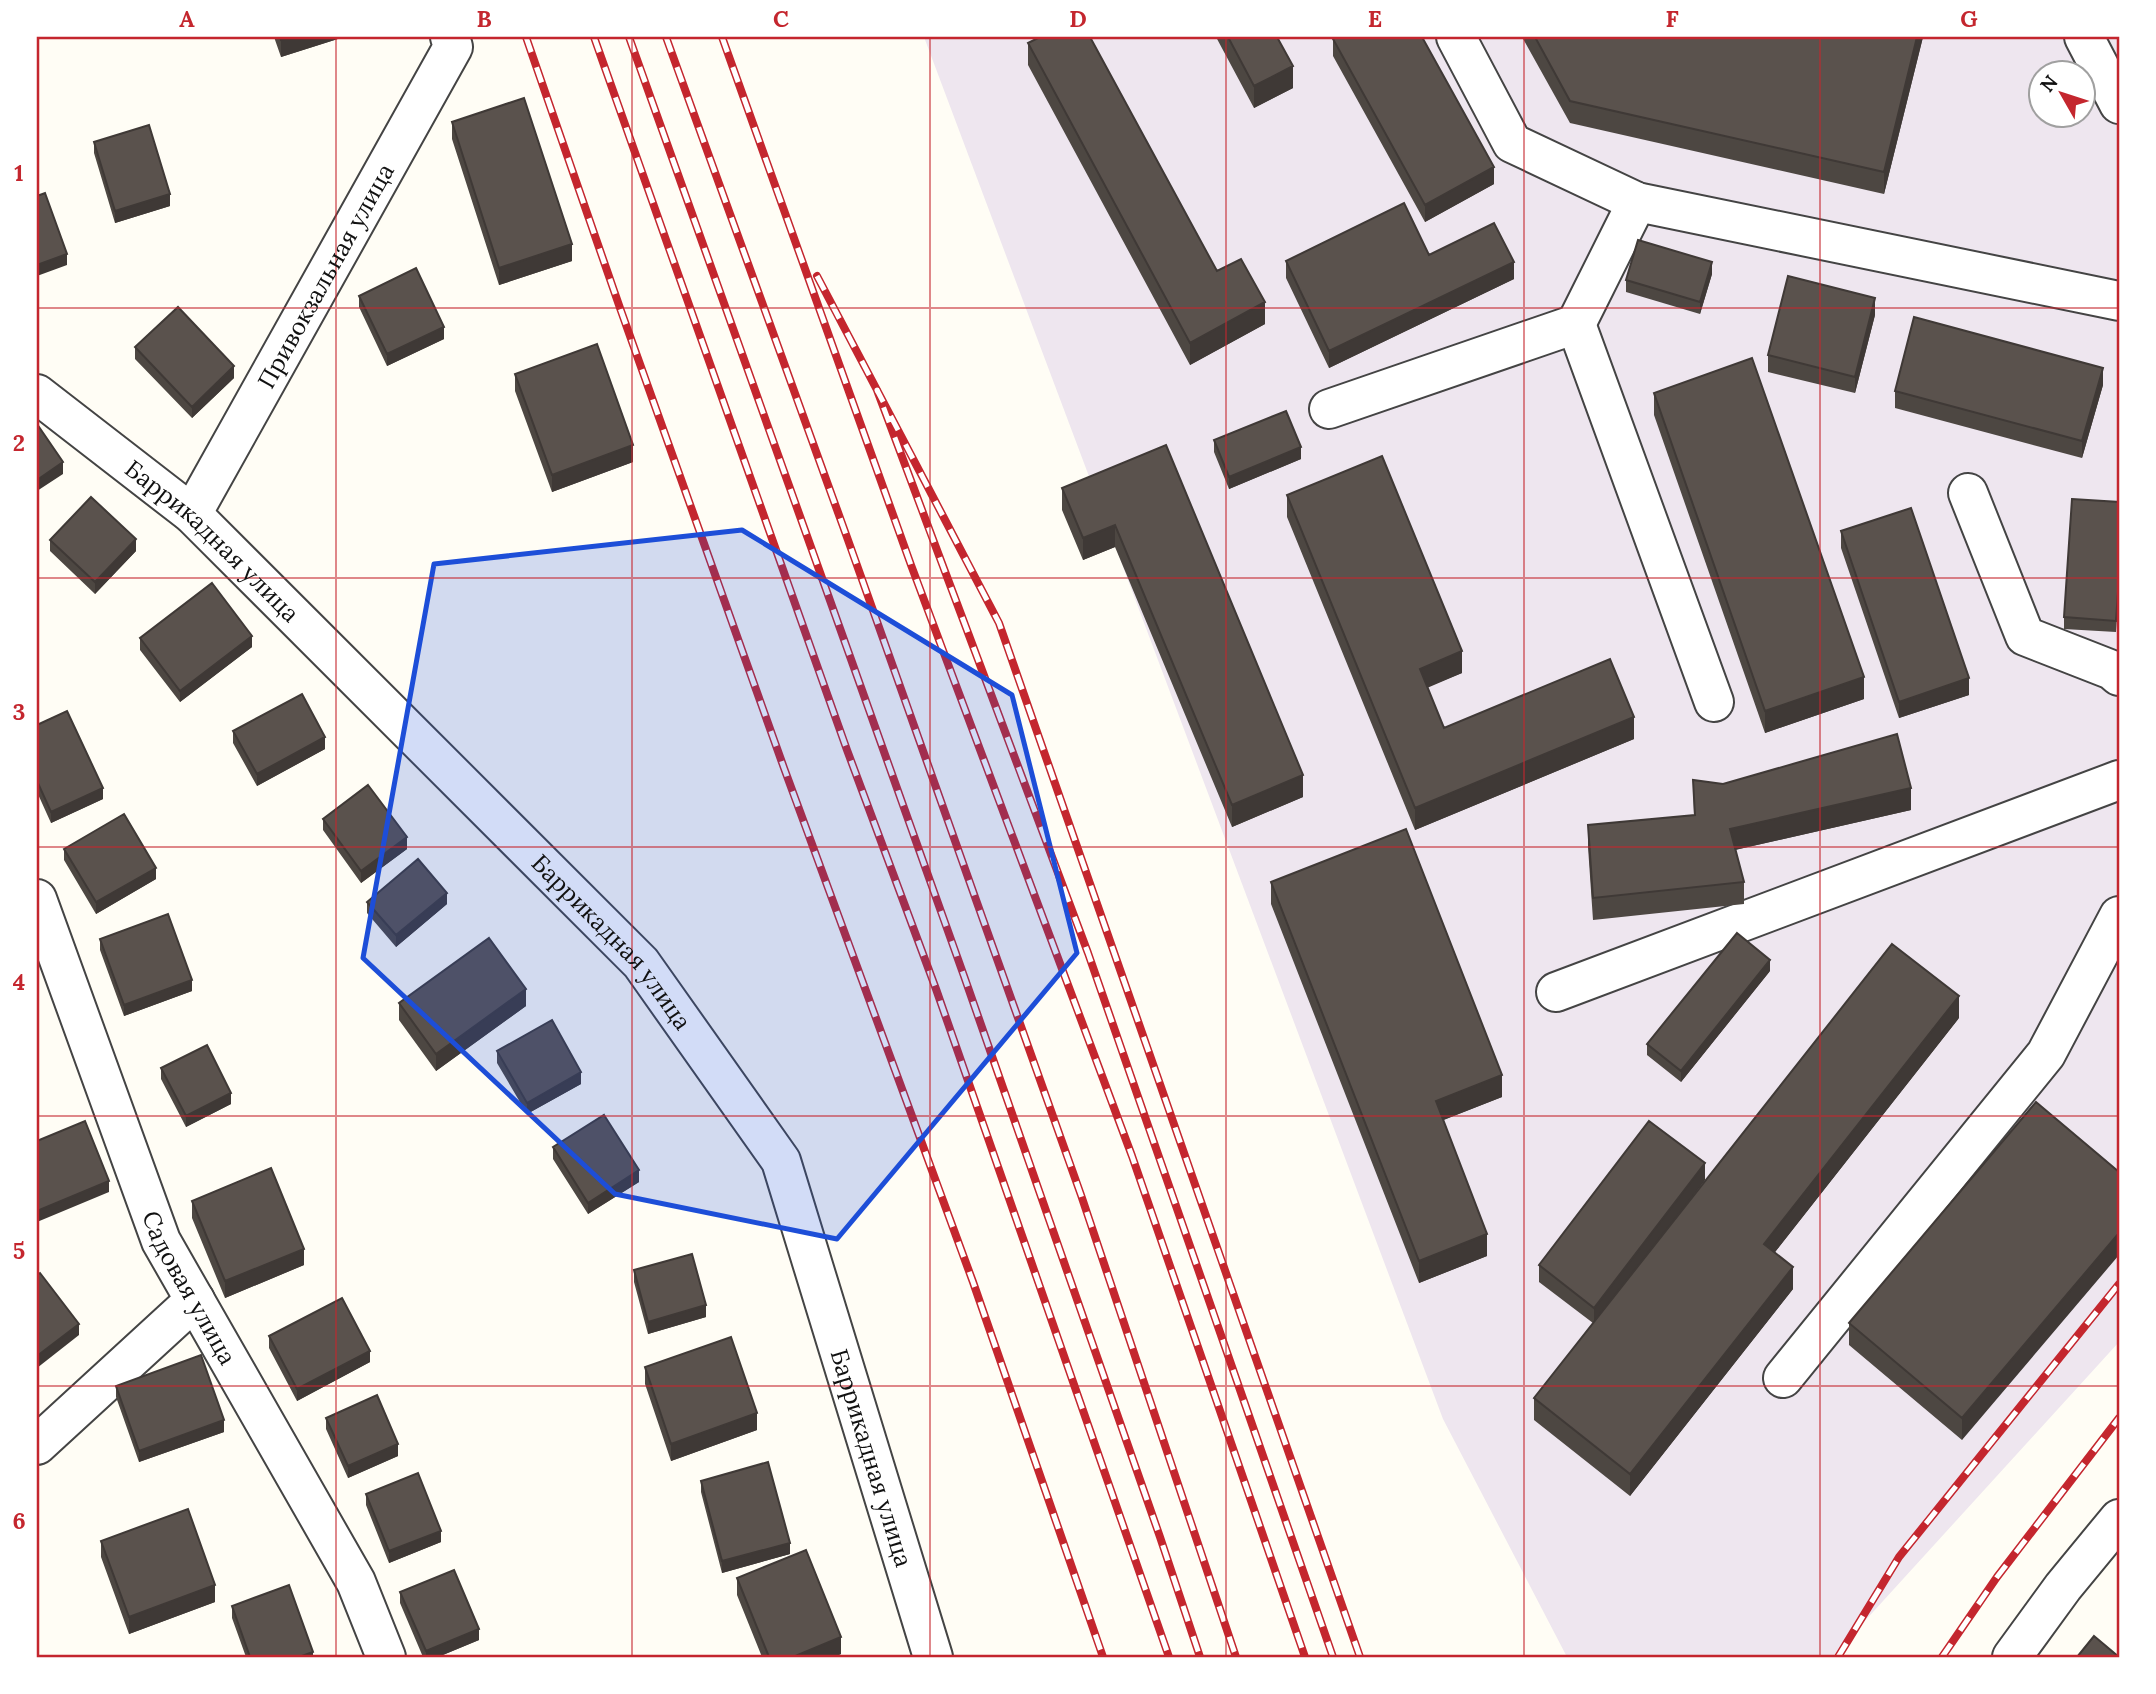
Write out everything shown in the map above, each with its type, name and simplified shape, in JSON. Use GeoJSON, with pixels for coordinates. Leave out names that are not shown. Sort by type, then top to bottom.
{"type":"FeatureCollection","features":[{"type":"Feature","properties":{"kind":"street","name":"Привокзальная улица"},"geometry":{"type":"LineString","coordinates":[[192,514],[453,47],[450,37]]}},
{"type":"Feature","properties":{"kind":"street"},"geometry":{"type":"LineString","coordinates":[[1456,37],[1512,143],[1637,202],[2119,301]]}},
{"type":"Feature","properties":{"kind":"street"},"geometry":{"type":"LineString","coordinates":[[2084,37],[2119,104]]}},
{"type":"Feature","properties":{"kind":"street"},"geometry":{"type":"LineString","coordinates":[[1329,409],[1576,324],[1637,202]]}},
{"type":"Feature","properties":{"kind":"street"},"geometry":{"type":"LineString","coordinates":[[1576,324],[1714,702]]}},
{"type":"Feature","properties":{"kind":"street","name":"Баррикадная улица"},"geometry":{"type":"LineString","coordinates":[[37,394],[192,514],[640,963],[781,1161],[933,1657]]}},
{"type":"Feature","properties":{"kind":"street"},"geometry":{"type":"LineString","coordinates":[[1968,493],[2025,636],[2112,670],[2119,676]]}},
{"type":"Feature","properties":{"kind":"street"},"geometry":{"type":"LineString","coordinates":[[1556,992],[2119,779]]}},
{"type":"Feature","properties":{"kind":"street","name":"Садовая улица"},"geometry":{"type":"LineString","coordinates":[[37,899],[161,1241],[356,1582],[386,1657]]}},
{"type":"Feature","properties":{"kind":"street"},"geometry":{"type":"LineString","coordinates":[[1783,1378],[2046,1054],[2119,916]]}},
{"type":"Feature","properties":{"kind":"street"},"geometry":{"type":"LineString","coordinates":[[37,1445],[195,1300]]}},
{"type":"Feature","properties":{"kind":"street"},"geometry":{"type":"LineString","coordinates":[[2012,1657],[2063,1587],[2119,1519]]}},
{"type":"Feature","properties":{"kind":"highlighted area"},"geometry":{"type":"Polygon","coordinates":[[[742,530],[1012,695],[1077,953],[837,1239],[615,1194],[363,958],[434,564],[742,530]]]}},
{"type":"Feature","properties":{"kind":"shaded area"},"geometry":{"type":"Polygon","coordinates":[[[924,37],[2119,37],[2119,1342],[1832,1657],[1567,1657],[1443,1419],[924,37]]]}},
{"type":"Feature","properties":{"kind":"building"},"geometry":{"type":"Polygon","coordinates":[[[1040,37],[1090,37],[1217,271],[1241,259],[1265,302],[1190,343],[1028,43],[1040,37]]]}},
{"type":"Feature","properties":{"kind":"building"},"geometry":{"type":"Polygon","coordinates":[[[1228,37],[1277,37],[1293,66],[1254,86],[1228,37]]]}},
{"type":"Feature","properties":{"kind":"building"},"geometry":{"type":"Polygon","coordinates":[[[1422,37],[1494,167],[1425,205],[1333,39],[1422,37]]]}},
{"type":"Feature","properties":{"kind":"building"},"geometry":{"type":"Polygon","coordinates":[[[1535,37],[1917,37],[1884,172],[1570,101],[1535,37]]]}},
{"type":"Feature","properties":{"kind":"building"},"geometry":{"type":"Polygon","coordinates":[[[524,98],[572,244],[499,268],[452,122],[524,98]]]}},
{"type":"Feature","properties":{"kind":"building"},"geometry":{"type":"Polygon","coordinates":[[[149,125],[170,194],[115,211],[94,142],[149,125]]]}},
{"type":"Feature","properties":{"kind":"building"},"geometry":{"type":"Polygon","coordinates":[[[45,193],[67,254],[37,265],[37,196],[45,193]]]}},
{"type":"Feature","properties":{"kind":"building"},"geometry":{"type":"Polygon","coordinates":[[[1404,203],[1429,255],[1494,223],[1514,262],[1329,351],[1286,261],[1404,203]]]}},
{"type":"Feature","properties":{"kind":"building"},"geometry":{"type":"Polygon","coordinates":[[[1638,240],[1712,262],[1700,302],[1626,280],[1638,240]]]}},
{"type":"Feature","properties":{"kind":"building"},"geometry":{"type":"Polygon","coordinates":[[[416,268],[444,327],[387,354],[359,296],[416,268]]]}},
{"type":"Feature","properties":{"kind":"building"},"geometry":{"type":"Polygon","coordinates":[[[1788,276],[1875,298],[1855,377],[1768,355],[1788,276]]]}},
{"type":"Feature","properties":{"kind":"building"},"geometry":{"type":"Polygon","coordinates":[[[178,307],[234,366],[192,407],[135,347],[178,307]]]}},
{"type":"Feature","properties":{"kind":"building"},"geometry":{"type":"Polygon","coordinates":[[[1914,317],[2103,368],[2082,441],[1895,391],[1914,317]]]}},
{"type":"Feature","properties":{"kind":"building"},"geometry":{"type":"Polygon","coordinates":[[[597,344],[633,445],[552,475],[515,374],[597,344]]]}},
{"type":"Feature","properties":{"kind":"building"},"geometry":{"type":"Polygon","coordinates":[[[1752,358],[1864,677],[1765,711],[1654,393],[1752,358]]]}},
{"type":"Feature","properties":{"kind":"building"},"geometry":{"type":"Polygon","coordinates":[[[1286,411],[1301,447],[1229,477],[1214,440],[1286,411]]]}},
{"type":"Feature","properties":{"kind":"building"},"geometry":{"type":"Polygon","coordinates":[[[37,424],[63,462],[37,480],[37,424]]]}},
{"type":"Feature","properties":{"kind":"building"},"geometry":{"type":"Polygon","coordinates":[[[1166,445],[1303,775],[1232,805],[1115,525],[1083,538],[1062,488],[1166,445]]]}},
{"type":"Feature","properties":{"kind":"building"},"geometry":{"type":"Polygon","coordinates":[[[1382,456],[1462,651],[1420,669],[1444,728],[1610,659],[1634,717],[1415,808],[1287,495],[1382,456]]]}},
{"type":"Feature","properties":{"kind":"building"},"geometry":{"type":"Polygon","coordinates":[[[91,497],[136,539],[95,582],[50,540],[91,497]]]}},
{"type":"Feature","properties":{"kind":"building"},"geometry":{"type":"Polygon","coordinates":[[[2072,499],[2119,502],[2116,621],[2064,617],[2072,499]]]}},
{"type":"Feature","properties":{"kind":"building"},"geometry":{"type":"Polygon","coordinates":[[[1911,508],[1969,678],[1899,702],[1841,531],[1911,508]]]}},
{"type":"Feature","properties":{"kind":"building"},"geometry":{"type":"Polygon","coordinates":[[[212,583],[252,636],[180,691],[140,638],[212,583]]]}},
{"type":"Feature","properties":{"kind":"building"},"geometry":{"type":"Polygon","coordinates":[[[302,694],[325,737],[257,774],[233,731],[302,694]]]}},
{"type":"Feature","properties":{"kind":"building"},"geometry":{"type":"Polygon","coordinates":[[[67,711],[103,788],[51,812],[37,781],[37,725],[67,711]]]}},
{"type":"Feature","properties":{"kind":"building"},"geometry":{"type":"Polygon","coordinates":[[[1897,734],[1911,788],[1730,829],[1744,882],[1593,898],[1588,825],[1695,815],[1693,780],[1723,784],[1897,734]]]}},
{"type":"Feature","properties":{"kind":"building"},"geometry":{"type":"Polygon","coordinates":[[[368,785],[407,837],[361,871],[323,819],[368,785]]]}},
{"type":"Feature","properties":{"kind":"building"},"geometry":{"type":"Polygon","coordinates":[[[124,814],[156,868],[96,902],[64,849],[124,814]]]}},
{"type":"Feature","properties":{"kind":"building"},"geometry":{"type":"Polygon","coordinates":[[[1406,829],[1502,1075],[1436,1101],[1487,1234],[1419,1261],[1271,882],[1406,829]]]}},
{"type":"Feature","properties":{"kind":"building"},"geometry":{"type":"Polygon","coordinates":[[[418,859],[447,893],[396,935],[367,902],[418,859]]]}},
{"type":"Feature","properties":{"kind":"building"},"geometry":{"type":"Polygon","coordinates":[[[168,914],[192,980],[124,1005],[100,939],[168,914]]]}},
{"type":"Feature","properties":{"kind":"building"},"geometry":{"type":"Polygon","coordinates":[[[1737,933],[1770,960],[1681,1071],[1647,1044],[1737,933]]]}},
{"type":"Feature","properties":{"kind":"building"},"geometry":{"type":"Polygon","coordinates":[[[489,938],[526,989],[436,1054],[399,1003],[489,938]]]}},
{"type":"Feature","properties":{"kind":"building"},"geometry":{"type":"Polygon","coordinates":[[[1892,944],[1959,996],[1764,1244],[1793,1267],[1630,1474],[1534,1398],[1892,944]]]}},
{"type":"Feature","properties":{"kind":"building"},"geometry":{"type":"Polygon","coordinates":[[[552,1020],[581,1072],[527,1103],[497,1051],[552,1020]]]}},
{"type":"Feature","properties":{"kind":"building"},"geometry":{"type":"Polygon","coordinates":[[[207,1045],[231,1093],[186,1116],[161,1068],[207,1045]]]}},
{"type":"Feature","properties":{"kind":"building"},"geometry":{"type":"Polygon","coordinates":[[[2036,1102],[2119,1172],[2119,1233],[1962,1418],[1849,1323],[2036,1102]]]}},
{"type":"Feature","properties":{"kind":"building"},"geometry":{"type":"Polygon","coordinates":[[[604,1115],[639,1170],[588,1203],[553,1147],[604,1115]]]}},
{"type":"Feature","properties":{"kind":"building"},"geometry":{"type":"Polygon","coordinates":[[[85,1121],[109,1181],[37,1211],[37,1141],[85,1121]]]}},
{"type":"Feature","properties":{"kind":"building"},"geometry":{"type":"Polygon","coordinates":[[[1649,1121],[1705,1163],[1594,1308],[1539,1265],[1649,1121]]]}},
{"type":"Feature","properties":{"kind":"building"},"geometry":{"type":"Polygon","coordinates":[[[271,1168],[304,1249],[225,1281],[192,1201],[271,1168]]]}},
{"type":"Feature","properties":{"kind":"building"},"geometry":{"type":"Polygon","coordinates":[[[692,1254],[706,1305],[648,1322],[634,1270],[692,1254]]]}},
{"type":"Feature","properties":{"kind":"building"},"geometry":{"type":"Polygon","coordinates":[[[40,1273],[79,1324],[37,1356],[37,1275],[40,1273]]]}},
{"type":"Feature","properties":{"kind":"building"},"geometry":{"type":"Polygon","coordinates":[[[342,1298],[370,1351],[297,1389],[269,1336],[342,1298]]]}},
{"type":"Feature","properties":{"kind":"building"},"geometry":{"type":"Polygon","coordinates":[[[731,1337],[757,1413],[671,1444],[645,1367],[731,1337]]]}},
{"type":"Feature","properties":{"kind":"building"},"geometry":{"type":"Polygon","coordinates":[[[201,1355],[224,1420],[139,1451],[116,1386],[201,1355]]]}},
{"type":"Feature","properties":{"kind":"building"},"geometry":{"type":"Polygon","coordinates":[[[377,1395],[398,1444],[348,1466],[326,1418],[377,1395]]]}},
{"type":"Feature","properties":{"kind":"building"},"geometry":{"type":"Polygon","coordinates":[[[768,1462],[790,1543],[722,1561],[701,1481],[768,1462]]]}},
{"type":"Feature","properties":{"kind":"building"},"geometry":{"type":"Polygon","coordinates":[[[418,1473],[441,1531],[389,1551],[366,1494],[418,1473]]]}},
{"type":"Feature","properties":{"kind":"building"},"geometry":{"type":"Polygon","coordinates":[[[188,1509],[215,1585],[129,1617],[101,1541],[188,1509]]]}},
{"type":"Feature","properties":{"kind":"building"},"geometry":{"type":"Polygon","coordinates":[[[806,1550],[841,1637],[793,1657],[769,1657],[737,1578],[806,1550]]]}},
{"type":"Feature","properties":{"kind":"building"},"geometry":{"type":"Polygon","coordinates":[[[454,1570],[479,1629],[426,1651],[400,1592],[454,1570]]]}},
{"type":"Feature","properties":{"kind":"building"},"geometry":{"type":"Polygon","coordinates":[[[289,1585],[313,1652],[299,1657],[250,1657],[232,1606],[289,1585]]]}},
{"type":"Feature","properties":{"kind":"building"},"geometry":{"type":"Polygon","coordinates":[[[2094,1636],[2119,1657],[2077,1657],[2094,1636]]]}},
{"type":"Feature","properties":{"kind":"railway"},"geometry":{"type":"LineString","coordinates":[[526,37],[784,768],[973,1282],[1103,1657]]}},
{"type":"Feature","properties":{"kind":"railway"},"geometry":{"type":"LineString","coordinates":[[594,37],[847,750],[936,989],[1169,1657]]}},
{"type":"Feature","properties":{"kind":"railway"},"geometry":{"type":"LineString","coordinates":[[629,37],[964,976],[1200,1657]]}},
{"type":"Feature","properties":{"kind":"railway"},"geometry":{"type":"LineString","coordinates":[[666,37],[1081,1195],[1236,1657]]}},
{"type":"Feature","properties":{"kind":"railway"},"geometry":{"type":"LineString","coordinates":[[722,37],[911,565],[1132,1156],[1305,1657]]}},
{"type":"Feature","properties":{"kind":"railway"},"geometry":{"type":"LineString","coordinates":[[817,276],[877,390]]}},
{"type":"Feature","properties":{"kind":"railway"},"geometry":{"type":"LineString","coordinates":[[1333,1657],[1088,953],[877,390],[999,623],[1360,1657]]}},
{"type":"Feature","properties":{"kind":"railway"},"geometry":{"type":"LineString","coordinates":[[1838,1657],[1899,1557],[2119,1284]]}},
{"type":"Feature","properties":{"kind":"railway"},"geometry":{"type":"LineString","coordinates":[[1942,1657],[1997,1577],[2119,1418]]}}]}
